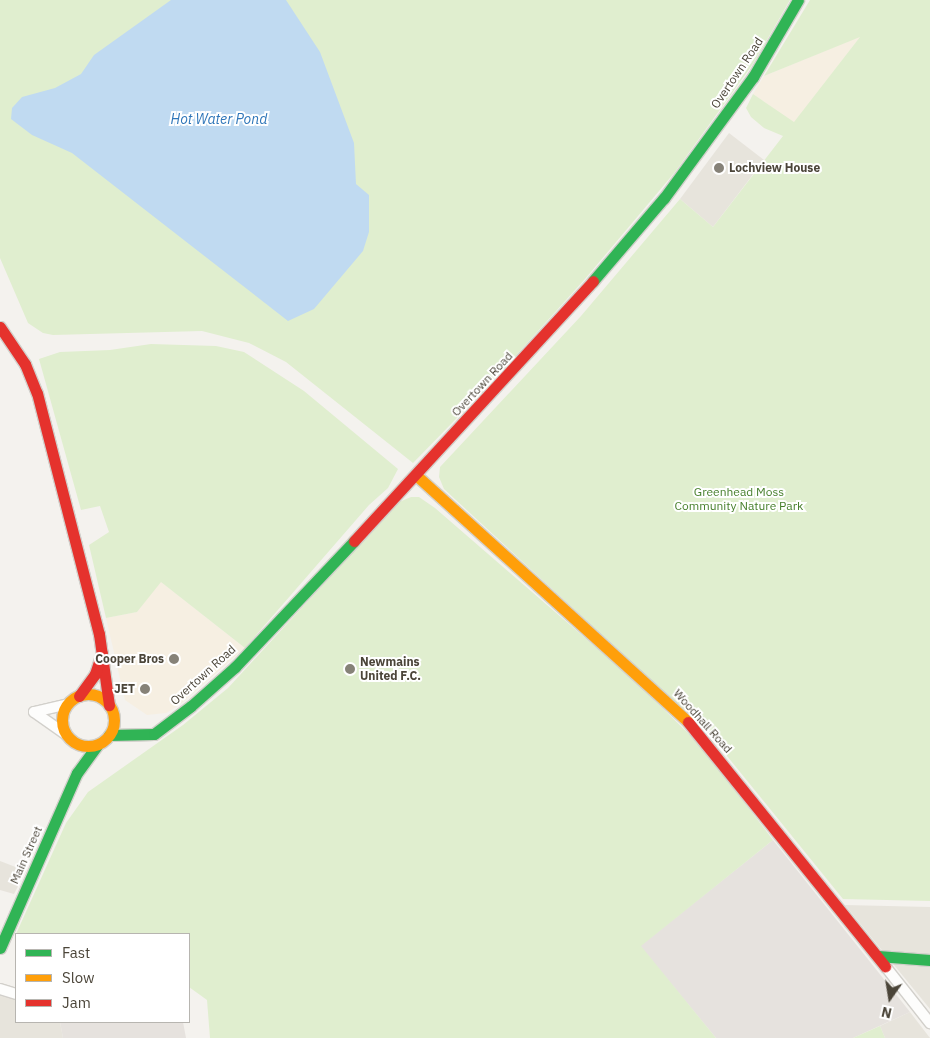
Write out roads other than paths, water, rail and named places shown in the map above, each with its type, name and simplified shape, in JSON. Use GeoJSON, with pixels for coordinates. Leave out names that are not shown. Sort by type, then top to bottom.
{"type":"FeatureCollection","features":[{"type":"Feature","properties":{"kind":"main road","name":"Overtown Road"},"geometry":{"type":"LineString","coordinates":[[110,735],[135,736],[154,734],[236,667],[416,475],[566,313],[664,198],[753,77],[798,0]]}},
{"type":"Feature","properties":{"kind":"main road"},"geometry":{"type":"LineString","coordinates":[[0,326],[29,371],[37,393],[102,651],[111,709],[110,735],[97,745],[83,746],[68,737]]}},
{"type":"Feature","properties":{"kind":"main road"},"geometry":{"type":"LineString","coordinates":[[0,333],[13,346]]}},
{"type":"Feature","properties":{"kind":"main road","name":"Woodhall Road"},"geometry":{"type":"LineString","coordinates":[[416,475],[689,723],[886,966]]}},
{"type":"Feature","properties":{"kind":"main road"},"geometry":{"type":"LineString","coordinates":[[77,773],[78,762],[62,719],[68,704],[79,696],[95,674],[102,651]]}},
{"type":"Feature","properties":{"kind":"main road"},"geometry":{"type":"LineString","coordinates":[[79,696],[96,695],[111,709],[118,723],[135,736]]}},
{"type":"Feature","properties":{"kind":"main road","name":"Main Street"},"geometry":{"type":"LineString","coordinates":[[0,948],[77,773],[97,745]]}},
{"type":"Feature","properties":{"kind":"main road"},"geometry":{"type":"LineString","coordinates":[[878,956],[930,960]]}},
{"type":"Feature","properties":{"kind":"street"},"geometry":{"type":"LineString","coordinates":[[68,704],[34,712],[68,737]]}},
{"type":"Feature","properties":{"kind":"street","name":"Woodhall Road"},"geometry":{"type":"LineString","coordinates":[[886,966],[930,1023]]}},
{"type":"Feature","properties":{"kind":"street"},"geometry":{"type":"LineString","coordinates":[[0,989],[15,994]]}},
{"type":"Feature","properties":{"kind":"water","name":"Hot Water Pond"},"geometry":{"type":"Polygon","coordinates":[[[171,0],[286,0],[320,52],[354,143],[356,184],[369,195],[369,232],[363,251],[314,309],[288,321],[72,153],[32,135],[11,119],[12,108],[22,97],[55,88],[81,74],[94,55],[171,0]]]}},
{"type":"Feature","properties":{"kind":"place","name":"Lochview House"},"geometry":{"type":"Point","coordinates":[719,168]}},
{"type":"Feature","properties":{"kind":"place","name":"Cooper Bros"},"geometry":{"type":"Point","coordinates":[174,659]}},
{"type":"Feature","properties":{"kind":"place","name":"Newmains United F.C."},"geometry":{"type":"Point","coordinates":[350,669]}},
{"type":"Feature","properties":{"kind":"place","name":"JET"},"geometry":{"type":"Point","coordinates":[145,689]}},
{"type":"Feature","properties":{"kind":"park label","name":"Greenhead Moss Community Nature Park"},"geometry":{"type":"Point","coordinates":[739,499]}}]}
